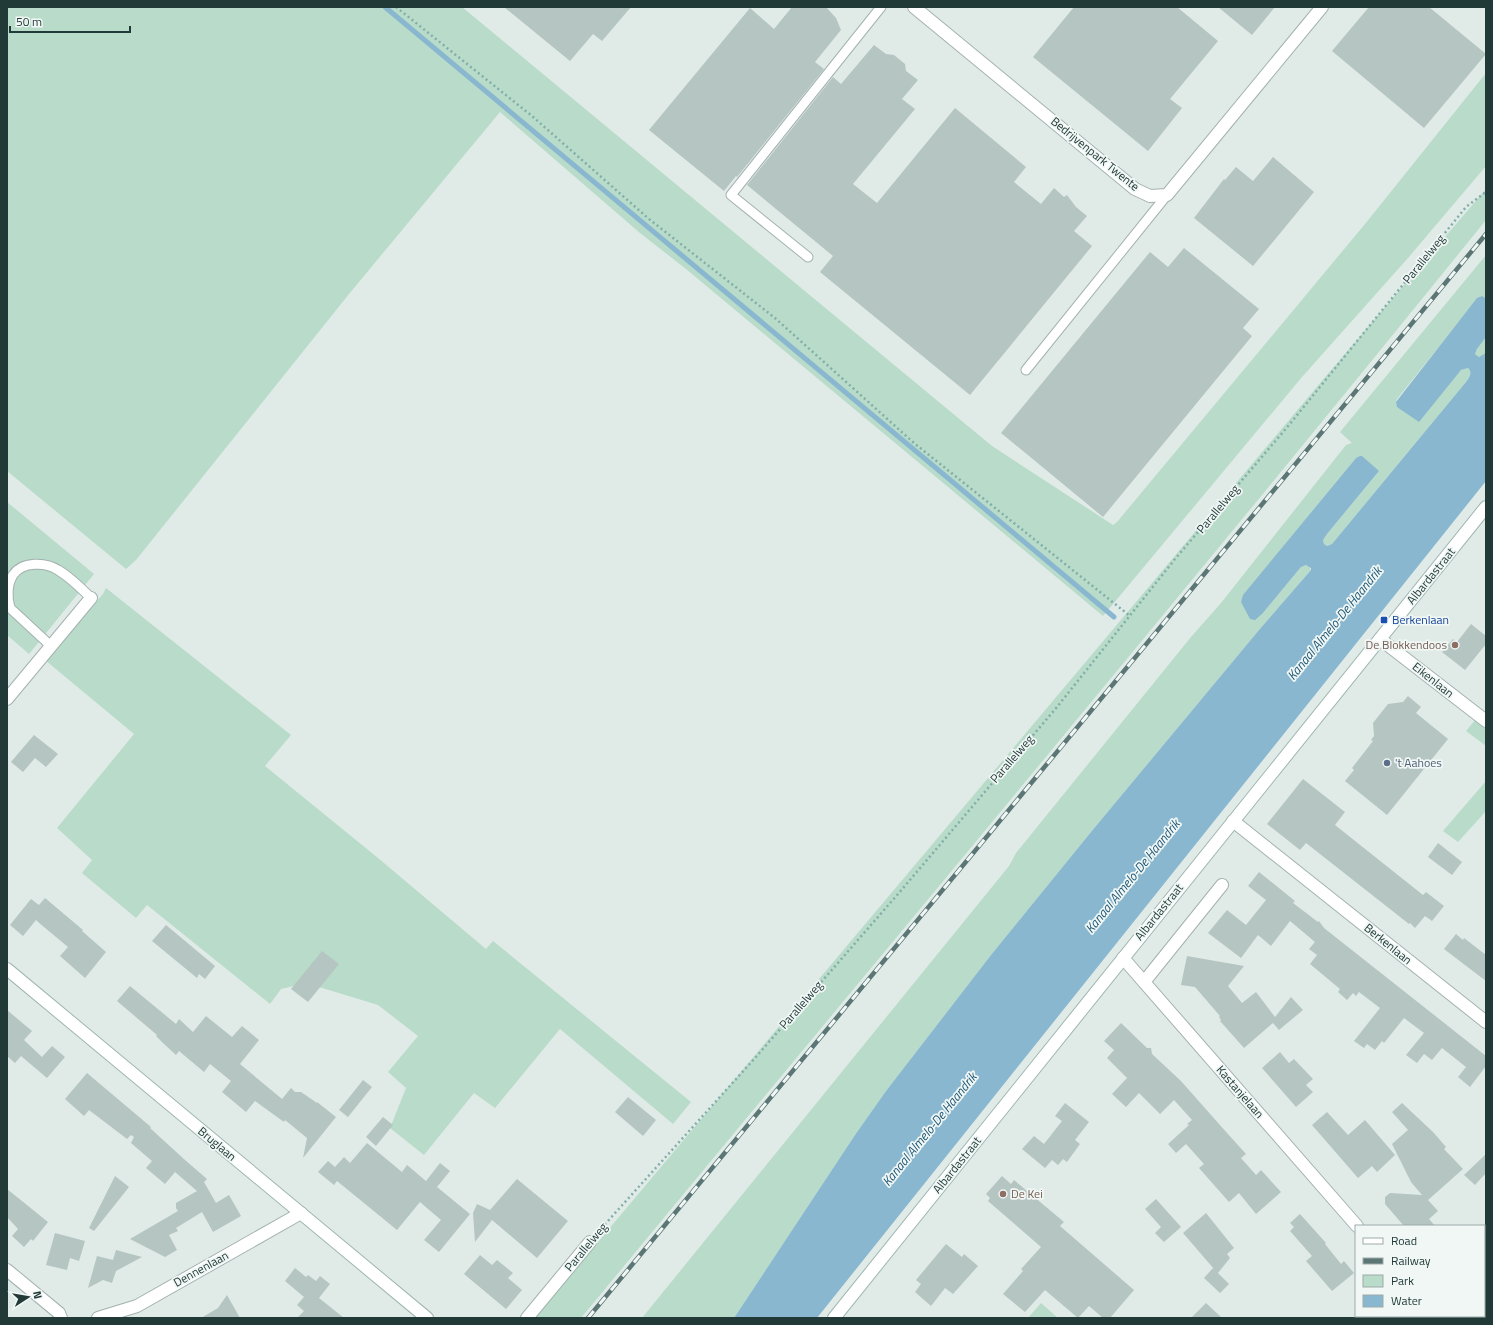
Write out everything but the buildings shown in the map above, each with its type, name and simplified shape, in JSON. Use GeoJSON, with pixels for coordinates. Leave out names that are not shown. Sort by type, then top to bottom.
{"type":"FeatureCollection","features":[{"type":"Feature","properties":{"kind":"street","name":"Bedrijvenpark Twente"},"geometry":{"type":"LineString","coordinates":[[914,7],[1135,189],[1150,196],[1167,194]]}},
{"type":"Feature","properties":{"kind":"street"},"geometry":{"type":"LineString","coordinates":[[1167,194],[1322,7]]}},
{"type":"Feature","properties":{"kind":"street","name":"Albardastraat"},"geometry":{"type":"LineString","coordinates":[[834,1318],[1486,507]]}},
{"type":"Feature","properties":{"kind":"street"},"geometry":{"type":"LineString","coordinates":[[7,699],[91,598]]}},
{"type":"Feature","properties":{"kind":"street","name":"Eikenlaan"},"geometry":{"type":"LineString","coordinates":[[1380,639],[1486,721]]}},
{"type":"Feature","properties":{"kind":"street","name":"Berkenlaan"},"geometry":{"type":"LineString","coordinates":[[1233,821],[1486,1022]]}},
{"type":"Feature","properties":{"kind":"street"},"geometry":{"type":"LineString","coordinates":[[1144,982],[1222,885]]}},
{"type":"Feature","properties":{"kind":"street","name":"Kastanjelaan"},"geometry":{"type":"LineString","coordinates":[[1123,958],[1356,1225]]}},
{"type":"Feature","properties":{"kind":"street","name":"Bruglaan"},"geometry":{"type":"LineString","coordinates":[[7,969],[301,1213],[423,1317]]}},
{"type":"Feature","properties":{"kind":"street","name":"Dennenlaan"},"geometry":{"type":"LineString","coordinates":[[98,1318],[137,1306],[301,1213]]}},
{"type":"Feature","properties":{"kind":"street","name":"Parallelweg"},"geometry":{"type":"LineString","coordinates":[[527,1318],[590,1242]]}},
{"type":"Feature","properties":{"kind":"street"},"geometry":{"type":"LineString","coordinates":[[7,1270],[59,1313],[61,1318]]}},
{"type":"Feature","properties":{"kind":"lane"},"geometry":{"type":"LineString","coordinates":[[808,257],[731,195],[881,7]]}},
{"type":"Feature","properties":{"kind":"lane"},"geometry":{"type":"LineString","coordinates":[[1026,370],[1167,194]]}},
{"type":"Feature","properties":{"kind":"lane"},"geometry":{"type":"LineString","coordinates":[[51,646],[10,608],[7,599],[8,588],[13,574],[24,566],[40,563],[58,569],[91,598]]}},
{"type":"Feature","properties":{"kind":"path"},"geometry":{"type":"LineString","coordinates":[[396,7],[532,116],[649,219],[775,318],[914,443],[1130,616]]}},
{"type":"Feature","properties":{"kind":"path","name":"Parallelweg"},"geometry":{"type":"LineString","coordinates":[[590,1242],[755,1058],[893,900],[1057,706],[1175,558],[1294,419],[1466,207],[1485,193]]}},
{"type":"Feature","properties":{"kind":"green space"},"geometry":{"type":"Polygon","coordinates":[[[7,7],[462,7],[992,446],[1113,525],[1365,224],[1486,73],[1486,166],[1408,258],[1302,377],[1103,616],[686,269],[640,233],[500,112],[349,294],[136,560],[126,569],[7,471],[7,7]]]}},
{"type":"Feature","properties":{"kind":"green space"},"geometry":{"type":"Polygon","coordinates":[[[1486,189],[1486,220],[1152,629],[581,1318],[534,1318],[1321,382],[1486,189]]]}},
{"type":"Feature","properties":{"kind":"green space"},"geometry":{"type":"Polygon","coordinates":[[[1486,255],[1486,298],[1482,296],[1477,299],[1396,402],[1468,368],[1470,370],[1470,375],[1466,382],[1332,544],[1327,546],[1324,544],[1323,540],[1379,471],[1356,458],[1284,546],[1263,613],[1301,567],[1309,565],[1311,570],[1259,630],[1091,832],[991,955],[886,1091],[855,1135],[734,1318],[642,1318],[1009,866],[1016,853],[1191,637],[1221,603],[1346,445],[1352,443],[1340,432],[1486,255]]]}},
{"type":"Feature","properties":{"kind":"green space"},"geometry":{"type":"Polygon","coordinates":[[[1486,337],[1486,353],[1479,357],[1475,354],[1486,337]]]}},
{"type":"Feature","properties":{"kind":"green space"},"geometry":{"type":"Polygon","coordinates":[[[7,502],[94,574],[29,654],[7,635],[7,502]]]}},
{"type":"Feature","properties":{"kind":"green space"},"geometry":{"type":"Polygon","coordinates":[[[106,588],[291,735],[265,766],[378,858],[486,949],[493,941],[691,1102],[673,1124],[560,1029],[495,1108],[474,1093],[424,1155],[390,1128],[406,1088],[388,1072],[418,1036],[378,1005],[306,983],[281,989],[270,1004],[147,905],[136,918],[82,873],[92,860],[57,828],[134,734],[45,660],[103,594],[106,588]]]}},
{"type":"Feature","properties":{"kind":"green space"},"geometry":{"type":"Polygon","coordinates":[[[1476,719],[1486,727],[1486,746],[1466,731],[1476,719]]]}},
{"type":"Feature","properties":{"kind":"green space"},"geometry":{"type":"Polygon","coordinates":[[[1486,781],[1486,811],[1458,842],[1443,831],[1486,781]]]}},
{"type":"Feature","properties":{"kind":"green space"},"geometry":{"type":"Polygon","coordinates":[[[1041,1303],[1058,1318],[1028,1318],[1041,1303]]]}},
{"type":"Feature","properties":{"kind":"water","name":"Kanaal Almelo-De Haandrik"},"geometry":{"type":"Polygon","coordinates":[[[1482,296],[1486,298],[1486,337],[1475,354],[1479,357],[1486,353],[1486,481],[817,1318],[734,1318],[855,1135],[886,1091],[991,955],[1091,832],[1259,630],[1311,570],[1311,568],[1306,565],[1301,567],[1263,613],[1255,620],[1250,619],[1241,602],[1243,595],[1356,458],[1362,456],[1379,471],[1323,540],[1324,544],[1327,546],[1332,544],[1466,382],[1470,373],[1468,368],[1461,370],[1419,422],[1397,407],[1396,402],[1477,298],[1482,296]]]}},
{"type":"Feature","properties":{"kind":"waterway"},"geometry":{"type":"LineString","coordinates":[[385,7],[1114,617]]}},
{"type":"Feature","properties":{"kind":"railway"},"geometry":{"type":"LineString","coordinates":[[588,1318],[1486,234]]}},
{"type":"Feature","properties":{"kind":"place","name":"Berkenlaan"},"geometry":{"type":"Point","coordinates":[1384,620]}},
{"type":"Feature","properties":{"kind":"place","name":"De Blokkendoos"},"geometry":{"type":"Point","coordinates":[1455,645]}},
{"type":"Feature","properties":{"kind":"place","name":"'t Aahoes"},"geometry":{"type":"Point","coordinates":[1387,763]}},
{"type":"Feature","properties":{"kind":"place","name":"De Kei"},"geometry":{"type":"Point","coordinates":[1003,1194]}}]}
